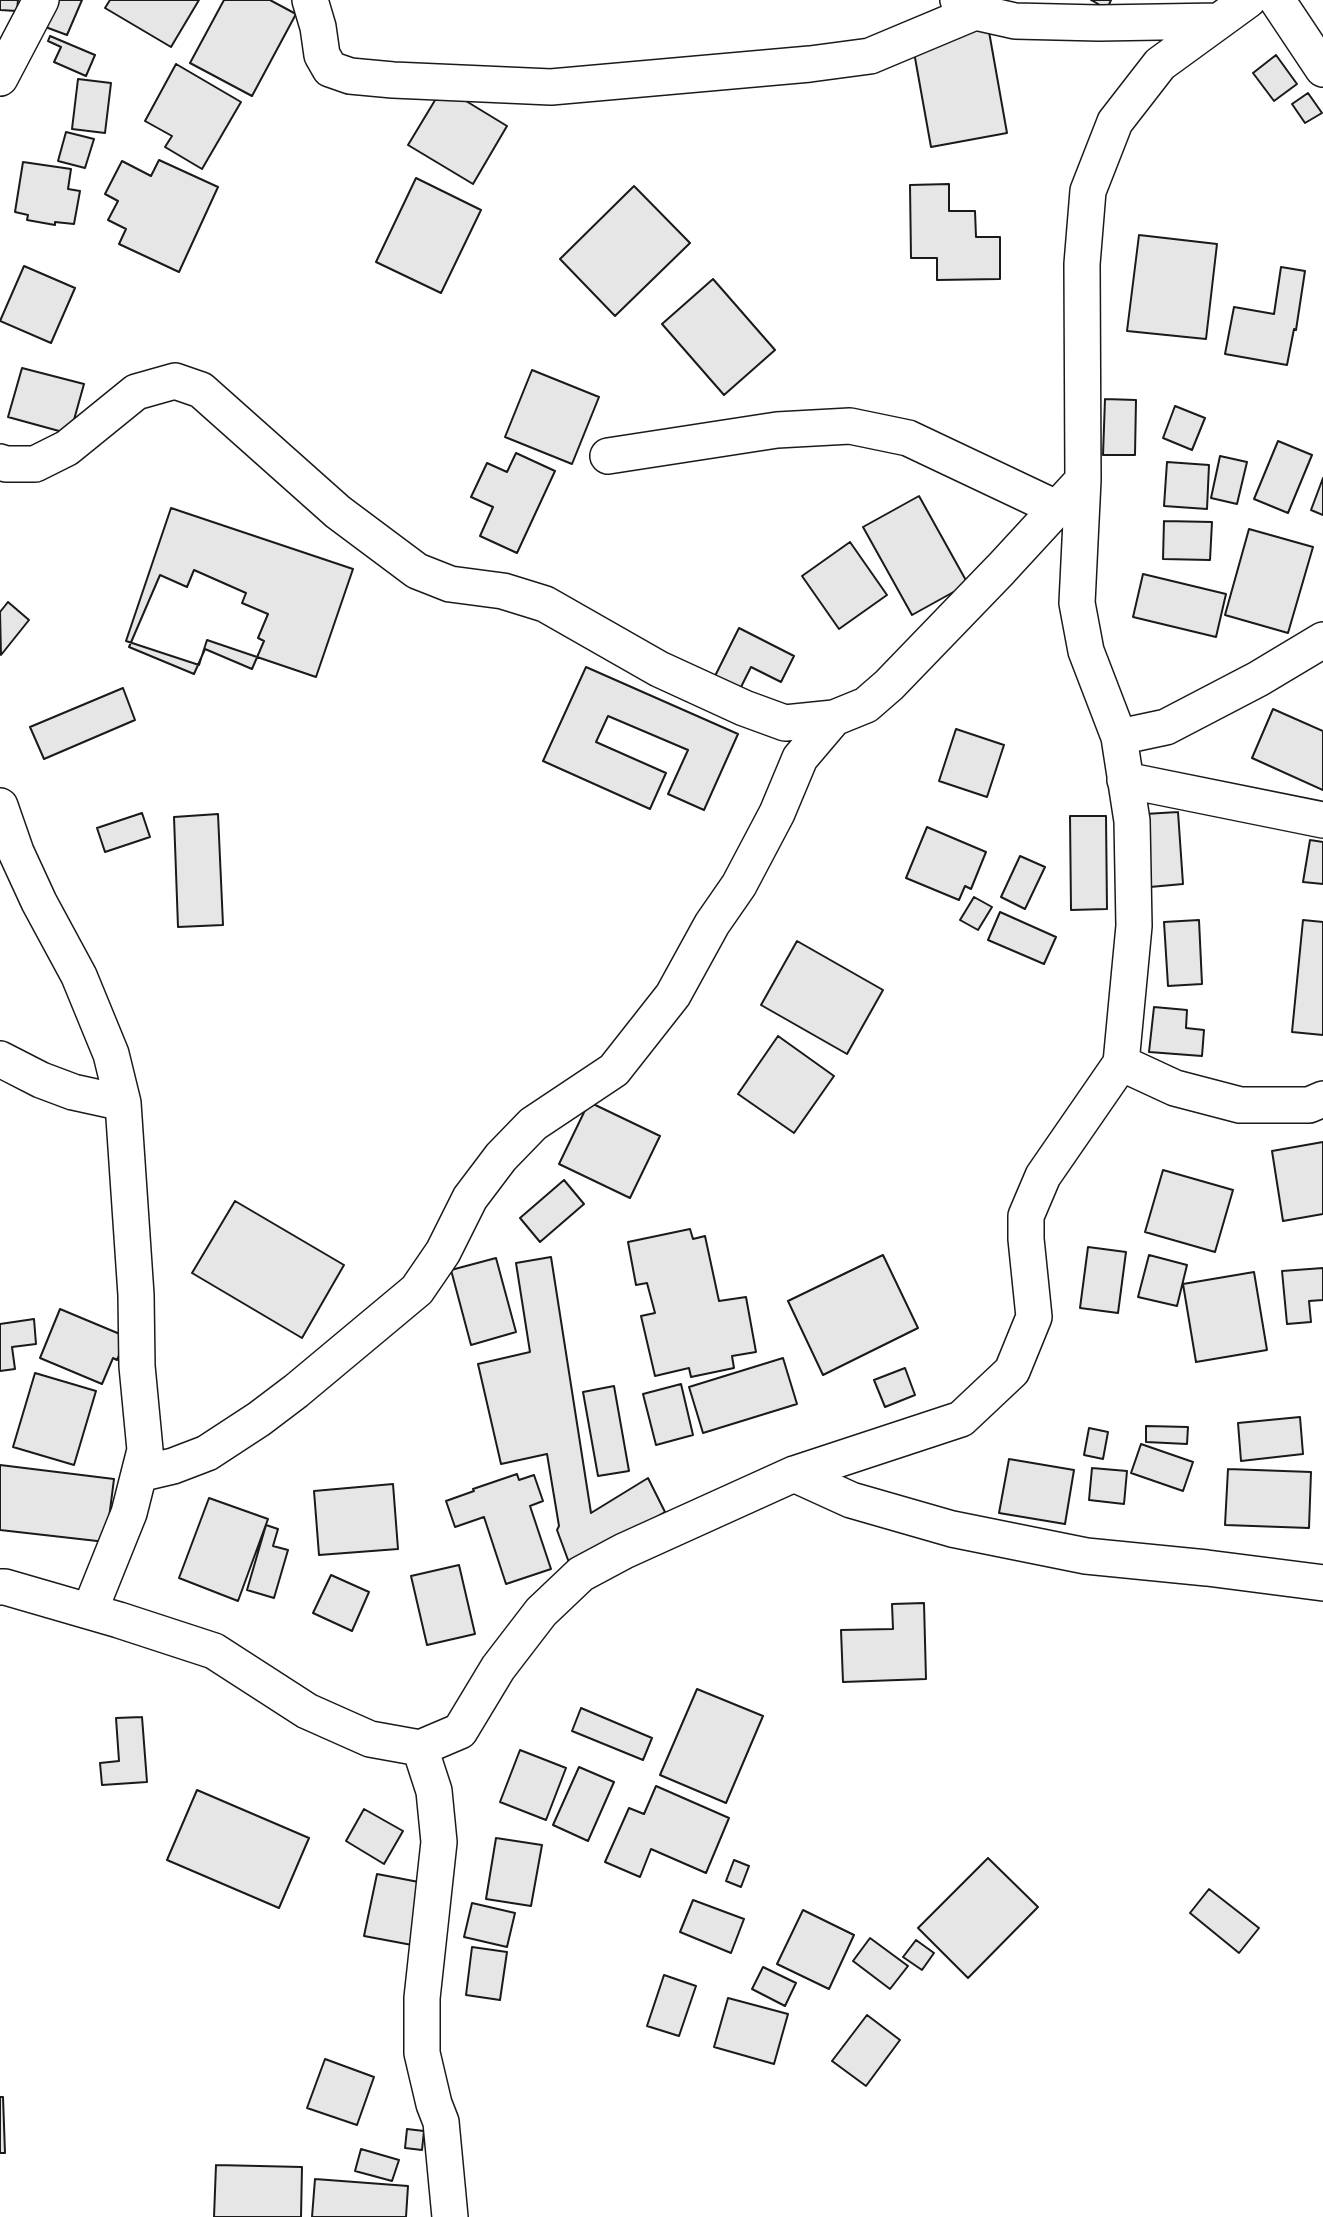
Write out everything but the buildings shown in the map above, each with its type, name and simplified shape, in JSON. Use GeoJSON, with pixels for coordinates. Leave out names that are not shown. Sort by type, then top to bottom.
{"type":"FeatureCollection","features":[{"type":"Feature","properties":{"kind":"street"},"geometry":{"type":"LineString","coordinates":[[0,78],[41,0]]}},
{"type":"Feature","properties":{"kind":"street"},"geometry":{"type":"LineString","coordinates":[[310,0],[322,55],[330,69],[340,73],[393,80],[551,87],[810,64],[870,56],[967,6],[1015,21],[1219,22]]}},
{"type":"Feature","properties":{"kind":"street"},"geometry":{"type":"LineString","coordinates":[[0,1587],[86,1610],[214,1651],[307,1711],[370,1739],[420,1748],[460,1731],[498,1668],[541,1612],[581,1574],[624,1551],[794,1474],[961,1419],[1012,1371],[1034,1317],[1026,1216],[1043,1176],[1121,1063],[1134,926],[1132,821],[1119,737],[1086,651],[1077,603],[1083,480],[1082,264],[1088,191],[1115,122],[1160,64],[1248,0]]}},
{"type":"Feature","properties":{"kind":"street"},"geometry":{"type":"LineString","coordinates":[[1277,0],[1323,69]]}},
{"type":"Feature","properties":{"kind":"street"},"geometry":{"type":"LineString","coordinates":[[0,462],[35,464],[67,448],[136,392],[175,381],[201,390],[338,512],[417,571],[450,584],[503,591],[545,604],[659,669],[744,708],[785,723],[834,718],[866,705],[890,685],[1083,480]]}},
{"type":"Feature","properties":{"kind":"street"},"geometry":{"type":"LineString","coordinates":[[608,456],[777,430],[850,426],[908,438],[1056,509]]}},
{"type":"Feature","properties":{"kind":"street"},"geometry":{"type":"LineString","coordinates":[[1119,737],[1166,727],[1258,679],[1323,640]]}},
{"type":"Feature","properties":{"kind":"street"},"geometry":{"type":"LineString","coordinates":[[139,1474],[173,1466],[207,1453],[228,1440],[296,1391],[416,1290],[443,1252],[470,1198],[501,1157],[533,1124],[614,1070],[673,995],[712,924],[739,885],[777,813],[800,758],[834,718]]}},
{"type":"Feature","properties":{"kind":"street"},"geometry":{"type":"LineString","coordinates":[[1125,780],[1323,820]]}},
{"type":"Feature","properties":{"kind":"street"},"geometry":{"type":"LineString","coordinates":[[0,806],[16,852],[39,902],[79,976],[111,1054],[123,1103],[136,1295],[137,1366],[145,1450],[129,1513],[92,1605],[86,1610]]}},
{"type":"Feature","properties":{"kind":"street"},"geometry":{"type":"LineString","coordinates":[[0,1059],[41,1080],[73,1092],[123,1103]]}},
{"type":"Feature","properties":{"kind":"street"},"geometry":{"type":"LineString","coordinates":[[1121,1063],[1175,1088],[1240,1105],[1308,1105],[1323,1099]]}},
{"type":"Feature","properties":{"kind":"street"},"geometry":{"type":"LineString","coordinates":[[794,1474],[851,1500],[952,1529],[1086,1556],[1323,1583]]}},
{"type":"Feature","properties":{"kind":"street"},"geometry":{"type":"LineString","coordinates":[[420,1748],[434,1791],[439,1842],[422,1998],[422,2053],[441,2122],[450,2217]]}}]}
